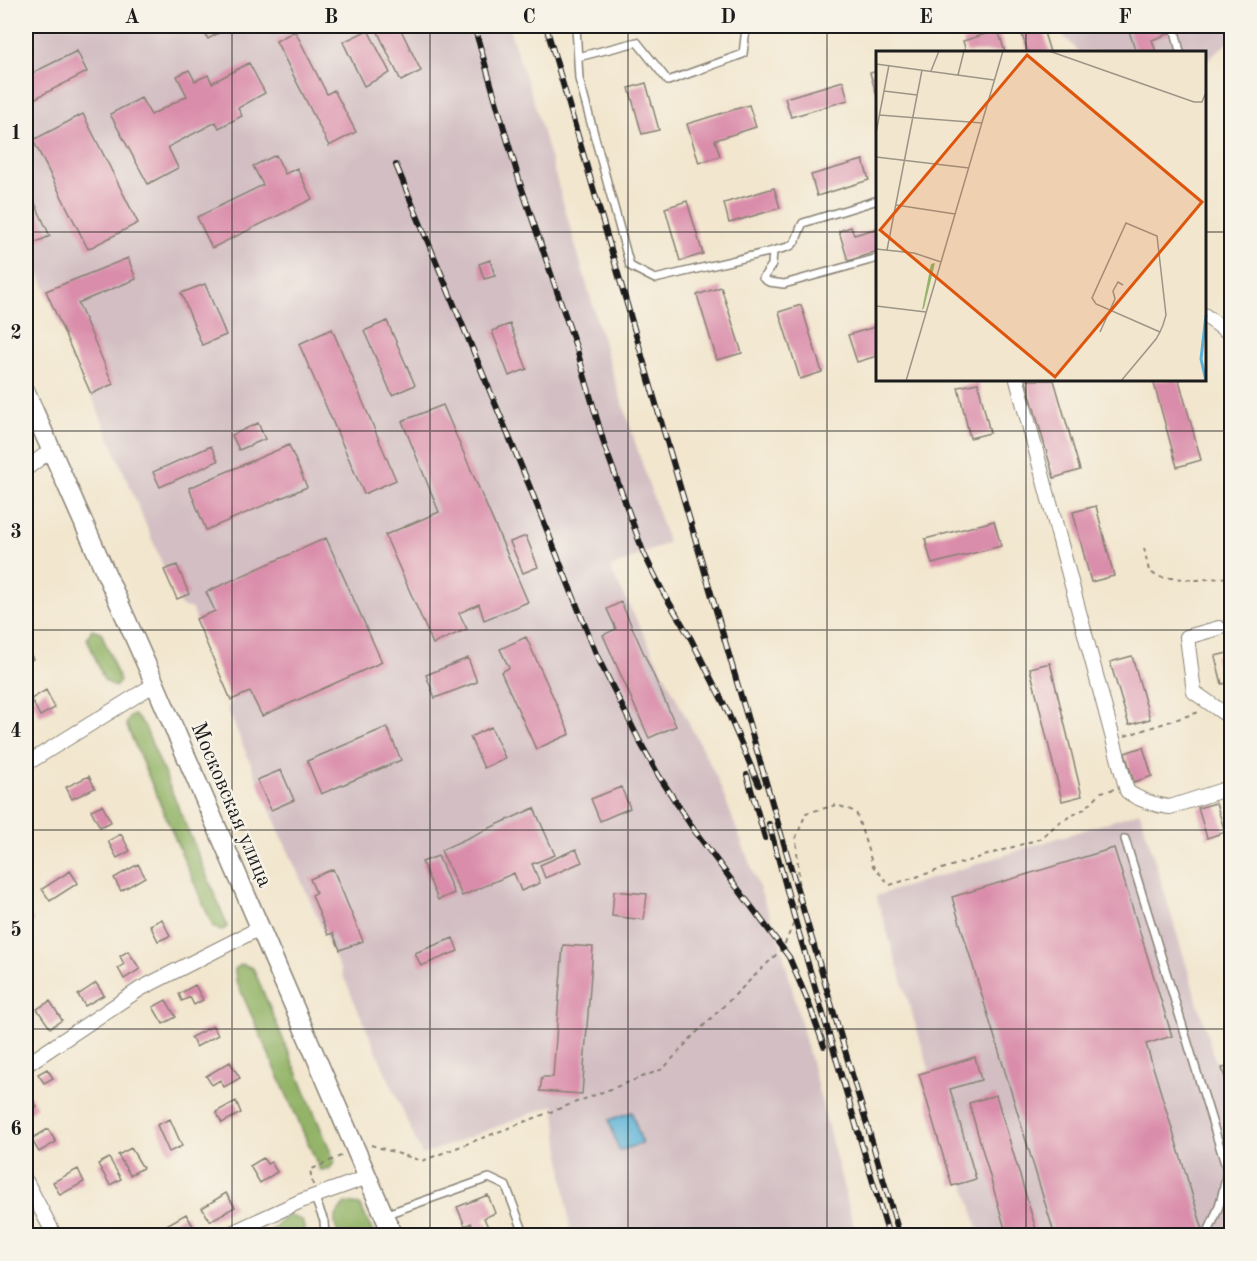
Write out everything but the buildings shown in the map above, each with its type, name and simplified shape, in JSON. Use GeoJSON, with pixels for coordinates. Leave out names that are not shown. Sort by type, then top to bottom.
{"type":"FeatureCollection","features":[{"type":"Feature","properties":{"kind":"main road","name":"Московская улица"},"geometry":{"type":"LineString","coordinates":[[26,393],[155,684],[393,1236]]}},
{"type":"Feature","properties":{"kind":"street"},"geometry":{"type":"LineString","coordinates":[[1206,316],[1232,335]]}},
{"type":"Feature","properties":{"kind":"street"},"geometry":{"type":"LineString","coordinates":[[1017,381],[1128,791],[1131,795],[1170,807],[1232,787]]}},
{"type":"Feature","properties":{"kind":"street"},"geometry":{"type":"LineString","coordinates":[[26,469],[51,450]]}},
{"type":"Feature","properties":{"kind":"street"},"geometry":{"type":"LineString","coordinates":[[1219,628],[1187,637],[1194,692],[1232,719]]}},
{"type":"Feature","properties":{"kind":"street"},"geometry":{"type":"LineString","coordinates":[[26,764],[155,684]]}},
{"type":"Feature","properties":{"kind":"street"},"geometry":{"type":"LineString","coordinates":[[26,1065],[140,989],[260,928]]}},
{"type":"Feature","properties":{"kind":"street"},"geometry":{"type":"LineString","coordinates":[[225,1236],[301,1201],[368,1177]]}},
{"type":"Feature","properties":{"kind":"street"},"geometry":{"type":"LineString","coordinates":[[26,1181],[55,1236]]}},
{"type":"Feature","properties":{"kind":"lane"},"geometry":{"type":"LineString","coordinates":[[576,26],[579,79],[630,267],[654,279],[773,251],[794,243],[800,226],[804,223],[876,201]]}},
{"type":"Feature","properties":{"kind":"lane"},"geometry":{"type":"LineString","coordinates":[[578,57],[637,42],[668,81],[742,54],[748,26]]}},
{"type":"Feature","properties":{"kind":"lane"},"geometry":{"type":"LineString","coordinates":[[1072,26],[1080,28],[1090,26]]}},
{"type":"Feature","properties":{"kind":"lane"},"geometry":{"type":"LineString","coordinates":[[1174,26],[1180,51]]}},
{"type":"Feature","properties":{"kind":"lane"},"geometry":{"type":"LineString","coordinates":[[773,251],[772,265],[763,278],[769,282],[784,284],[876,259]]}},
{"type":"Feature","properties":{"kind":"lane"},"geometry":{"type":"LineString","coordinates":[[1125,839],[1227,1170],[1218,1211],[1206,1236]]}},
{"type":"Feature","properties":{"kind":"lane"},"geometry":{"type":"LineString","coordinates":[[384,1215],[489,1178],[506,1186],[525,1236]]}},
{"type":"Feature","properties":{"kind":"lane"},"geometry":{"type":"LineString","coordinates":[[314,1196],[324,1221],[325,1236]]}},
{"type":"Feature","properties":{"kind":"path"},"geometry":{"type":"LineString","coordinates":[[1144,548],[1149,571],[1158,578],[1197,580],[1232,577]]}},
{"type":"Feature","properties":{"kind":"path"},"geometry":{"type":"LineString","coordinates":[[1114,740],[1216,707]]}},
{"type":"Feature","properties":{"kind":"path"},"geometry":{"type":"LineString","coordinates":[[371,1145],[422,1161],[663,1069],[692,1037],[783,948],[795,920],[799,879],[796,838],[806,813],[837,804],[856,812],[873,866],[890,885],[1039,840],[1060,822],[1086,808],[1101,792],[1126,786]]}},
{"type":"Feature","properties":{"kind":"path"},"geometry":{"type":"LineString","coordinates":[[314,1196],[310,1170],[343,1155]]}},
{"type":"Feature","properties":{"kind":"shaded area"},"geometry":{"type":"Polygon","coordinates":[[[26,26],[508,26],[535,105],[609,362],[668,543],[610,568],[717,778],[780,942],[856,1235],[573,1235],[570,1230],[554,1105],[422,1155],[228,710],[231,700],[192,609],[181,606],[177,599],[26,243],[26,26]]]}},
{"type":"Feature","properties":{"kind":"shaded area"},"geometry":{"type":"Polygon","coordinates":[[[1057,26],[1231,26],[1231,40],[1206,60],[1206,51],[1078,51],[1057,26]]]}},
{"type":"Feature","properties":{"kind":"shaded area"},"geometry":{"type":"Polygon","coordinates":[[[1140,812],[1216,1063],[1231,1059],[1231,1235],[980,1235],[876,896],[1140,812]]]}},
{"type":"Feature","properties":{"kind":"green space"},"geometry":{"type":"Polygon","coordinates":[[[92,629],[101,632],[120,681],[115,687],[104,680],[87,638],[92,629]]]}},
{"type":"Feature","properties":{"kind":"green space"},"geometry":{"type":"Polygon","coordinates":[[[134,715],[144,725],[222,912],[227,927],[221,931],[213,927],[126,724],[134,715]]]}},
{"type":"Feature","properties":{"kind":"green space"},"geometry":{"type":"Polygon","coordinates":[[[242,964],[253,968],[335,1162],[329,1169],[320,1170],[236,980],[235,969],[242,964]]]}},
{"type":"Feature","properties":{"kind":"green space"},"geometry":{"type":"Polygon","coordinates":[[[345,1203],[360,1205],[374,1235],[339,1235],[335,1218],[345,1203]]]}},
{"type":"Feature","properties":{"kind":"green space"},"geometry":{"type":"Polygon","coordinates":[[[287,1215],[302,1220],[305,1231],[303,1235],[268,1235],[268,1234],[287,1215]]]}},
{"type":"Feature","properties":{"kind":"water"},"geometry":{"type":"Polygon","coordinates":[[[632,1112],[642,1143],[619,1151],[609,1120],[632,1112]]]}},
{"type":"Feature","properties":{"kind":"railway"},"geometry":{"type":"LineString","coordinates":[[474,26],[520,183],[577,350],[605,447],[644,554],[725,706],[759,785]]}},
{"type":"Feature","properties":{"kind":"railway"},"geometry":{"type":"LineString","coordinates":[[546,26],[900,1236]]}},
{"type":"Feature","properties":{"kind":"railway"},"geometry":{"type":"LineString","coordinates":[[396,165],[529,485],[597,656],[659,776],[694,830],[789,957],[824,1046]]}},
{"type":"Feature","properties":{"kind":"railway"},"geometry":{"type":"LineString","coordinates":[[747,775],[765,838]]}},
{"type":"Feature","properties":{"kind":"railway"},"geometry":{"type":"LineString","coordinates":[[769,824],[795,920],[889,1236]]}}]}
